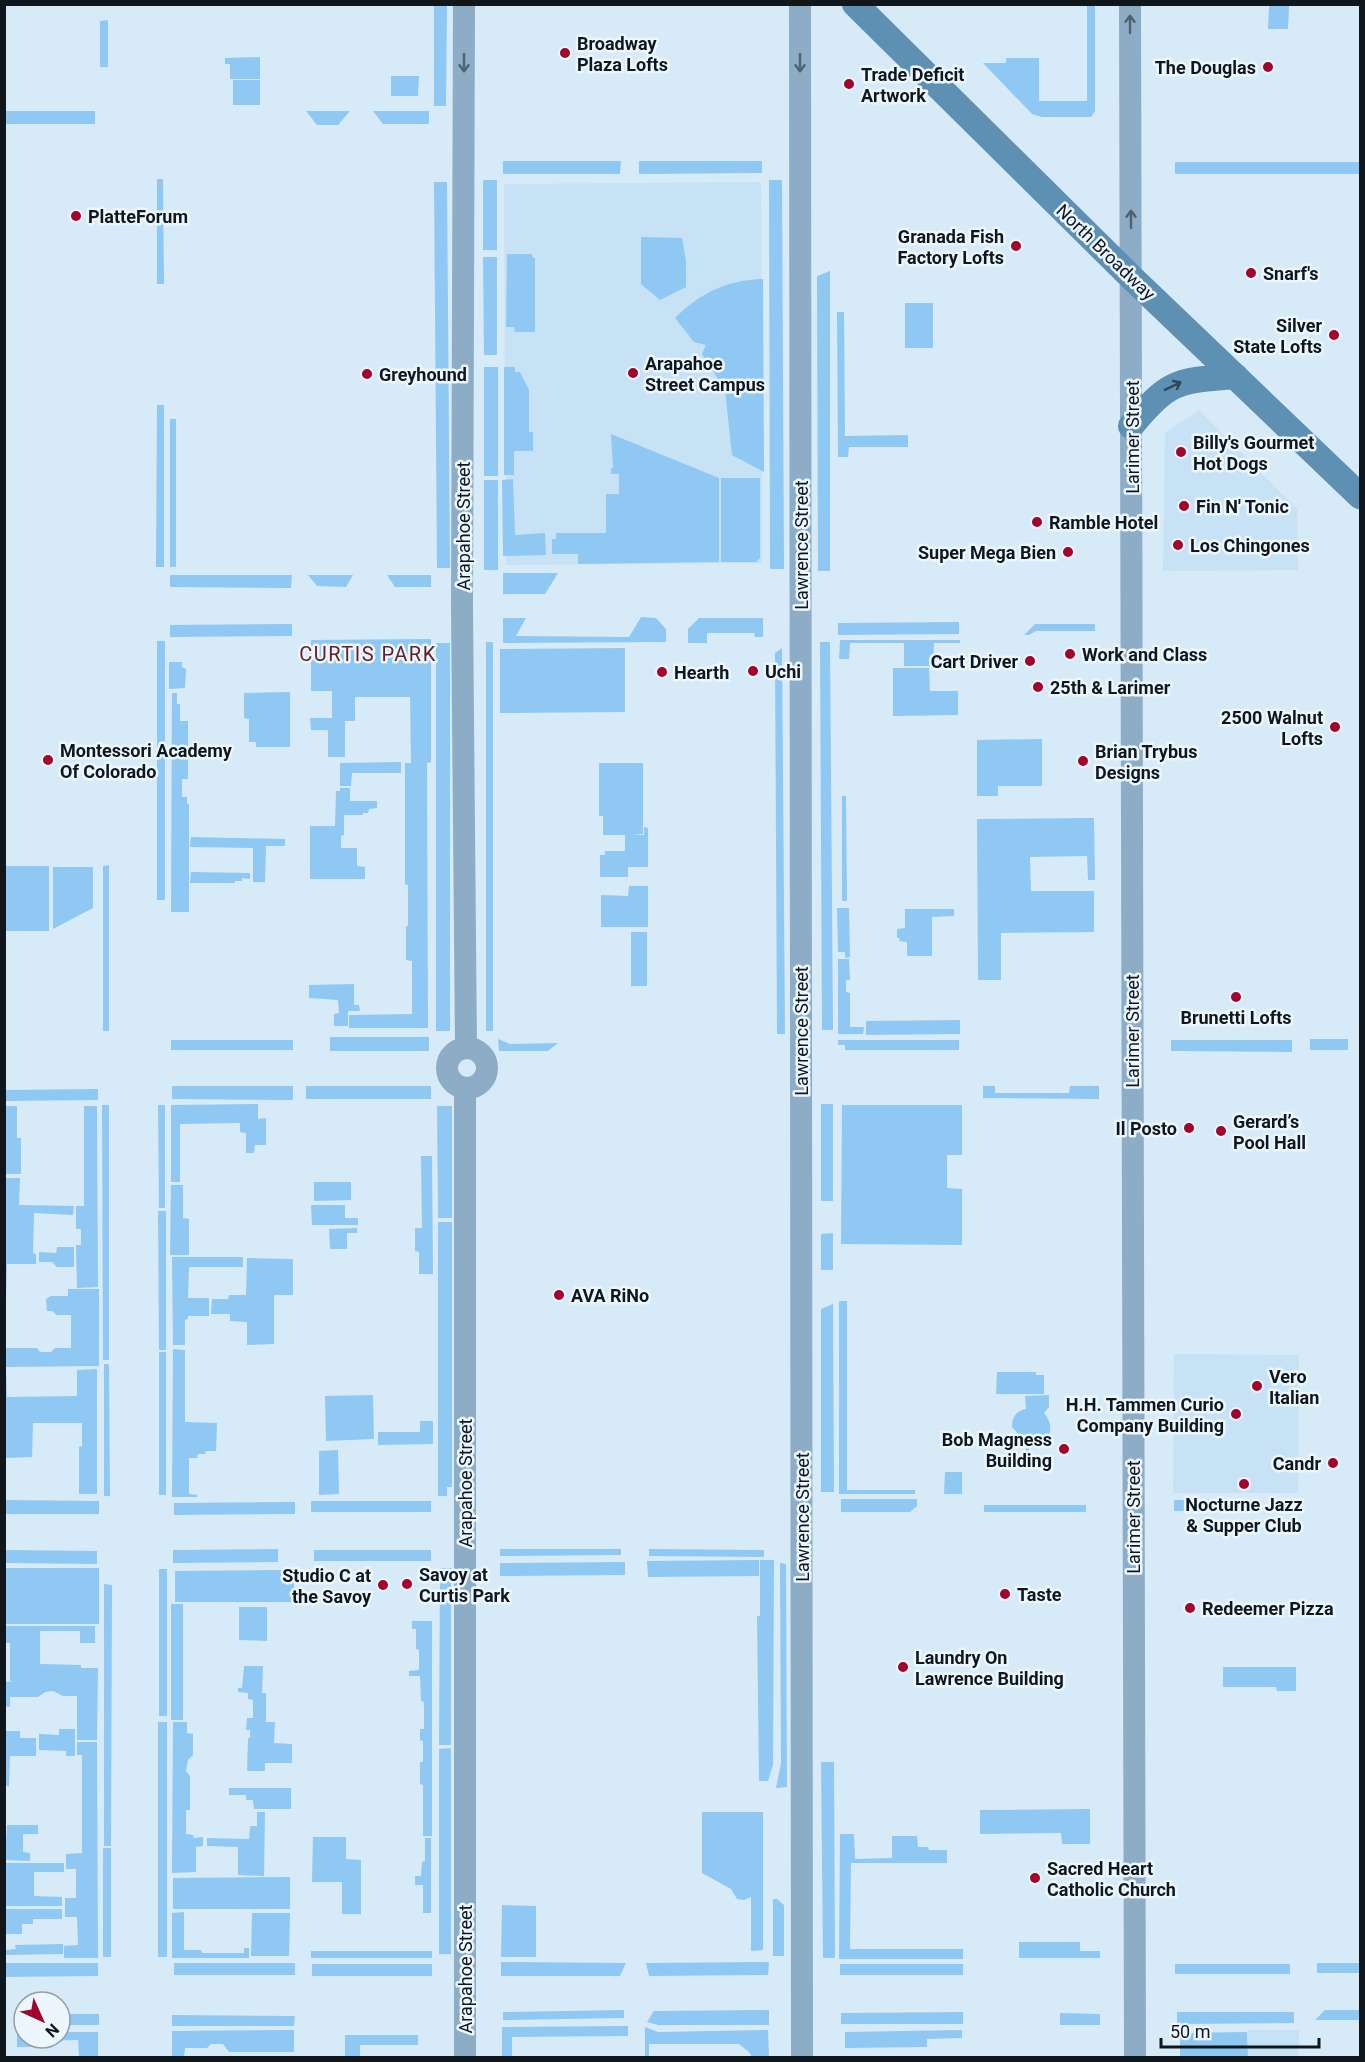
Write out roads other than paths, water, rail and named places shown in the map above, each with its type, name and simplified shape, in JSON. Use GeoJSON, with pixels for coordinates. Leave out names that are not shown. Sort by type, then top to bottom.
{"type":"FeatureCollection","features":[{"type":"Feature","properties":{"kind":"main road","name":"North Broadway"},"geometry":{"type":"LineString","coordinates":[[855,4],[1132,278],[1360,496]]}},
{"type":"Feature","properties":{"kind":"main road"},"geometry":{"type":"LineString","coordinates":[[1131,426],[1152,401],[1172,385],[1189,380],[1234,376]]}},
{"type":"Feature","properties":{"kind":"street","name":"Arapahoe Street"},"geometry":{"type":"LineString","coordinates":[[464,4],[462,607],[466,1047],[453,1053],[447,1065],[449,1078],[453,1083],[465,1088],[465,2058]]}},
{"type":"Feature","properties":{"kind":"street","name":"Lawrence Street"},"geometry":{"type":"LineString","coordinates":[[800,4],[802,2058]]}},
{"type":"Feature","properties":{"kind":"street","name":"Larimer Street"},"geometry":{"type":"LineString","coordinates":[[1130,4],[1135,2058]]}},
{"type":"Feature","properties":{"kind":"place","name":"Broadway Plaza Lofts"},"geometry":{"type":"Point","coordinates":[565,53]}},
{"type":"Feature","properties":{"kind":"place","name":"The Douglas"},"geometry":{"type":"Point","coordinates":[1268,67]}},
{"type":"Feature","properties":{"kind":"place","name":"Trade Deficit Artwork"},"geometry":{"type":"Point","coordinates":[849,84]}},
{"type":"Feature","properties":{"kind":"place","name":"PlatteForum"},"geometry":{"type":"Point","coordinates":[76,216]}},
{"type":"Feature","properties":{"kind":"place","name":"Granada Fish Factory Lofts"},"geometry":{"type":"Point","coordinates":[1016,246]}},
{"type":"Feature","properties":{"kind":"place","name":"Snarf's"},"geometry":{"type":"Point","coordinates":[1251,273]}},
{"type":"Feature","properties":{"kind":"place","name":"Silver State Lofts"},"geometry":{"type":"Point","coordinates":[1334,335]}},
{"type":"Feature","properties":{"kind":"place","name":"Arapahoe Street Campus"},"geometry":{"type":"Point","coordinates":[633,373]}},
{"type":"Feature","properties":{"kind":"place","name":"Greyhound"},"geometry":{"type":"Point","coordinates":[367,374]}},
{"type":"Feature","properties":{"kind":"place","name":"Billy's Gourmet Hot Dogs"},"geometry":{"type":"Point","coordinates":[1181,452]}},
{"type":"Feature","properties":{"kind":"place","name":"Fin N' Tonic"},"geometry":{"type":"Point","coordinates":[1184,506]}},
{"type":"Feature","properties":{"kind":"place","name":"Ramble Hotel"},"geometry":{"type":"Point","coordinates":[1037,522]}},
{"type":"Feature","properties":{"kind":"place","name":"Los Chingones"},"geometry":{"type":"Point","coordinates":[1178,545]}},
{"type":"Feature","properties":{"kind":"place","name":"Super Mega Bien"},"geometry":{"type":"Point","coordinates":[1068,552]}},
{"type":"Feature","properties":{"kind":"place","name":"Work and Class"},"geometry":{"type":"Point","coordinates":[1070,654]}},
{"type":"Feature","properties":{"kind":"place","name":"Cart Driver"},"geometry":{"type":"Point","coordinates":[1030,661]}},
{"type":"Feature","properties":{"kind":"place","name":"Uchi"},"geometry":{"type":"Point","coordinates":[753,671]}},
{"type":"Feature","properties":{"kind":"place","name":"Hearth"},"geometry":{"type":"Point","coordinates":[662,672]}},
{"type":"Feature","properties":{"kind":"place","name":"25th & Larimer"},"geometry":{"type":"Point","coordinates":[1038,687]}},
{"type":"Feature","properties":{"kind":"place","name":"2500 Walnut Lofts"},"geometry":{"type":"Point","coordinates":[1335,727]}},
{"type":"Feature","properties":{"kind":"place","name":"Montessori Academy Of Colorado"},"geometry":{"type":"Point","coordinates":[48,760]}},
{"type":"Feature","properties":{"kind":"place","name":"Brian Trybus Designs"},"geometry":{"type":"Point","coordinates":[1083,761]}},
{"type":"Feature","properties":{"kind":"place","name":"Brunetti Lofts"},"geometry":{"type":"Point","coordinates":[1236,997]}},
{"type":"Feature","properties":{"kind":"place","name":"Il Posto"},"geometry":{"type":"Point","coordinates":[1189,1128]}},
{"type":"Feature","properties":{"kind":"place","name":"Gerard’s Pool Hall"},"geometry":{"type":"Point","coordinates":[1221,1131]}},
{"type":"Feature","properties":{"kind":"place","name":"AVA RiNo"},"geometry":{"type":"Point","coordinates":[559,1295]}},
{"type":"Feature","properties":{"kind":"place","name":"Vero Italian"},"geometry":{"type":"Point","coordinates":[1257,1386]}},
{"type":"Feature","properties":{"kind":"place","name":"H.H. Tammen Curio Company Building"},"geometry":{"type":"Point","coordinates":[1236,1414]}},
{"type":"Feature","properties":{"kind":"place","name":"Bob Magness Building"},"geometry":{"type":"Point","coordinates":[1064,1449]}},
{"type":"Feature","properties":{"kind":"place","name":"Candr"},"geometry":{"type":"Point","coordinates":[1333,1463]}},
{"type":"Feature","properties":{"kind":"place","name":"Nocturne Jazz & Supper Club"},"geometry":{"type":"Point","coordinates":[1244,1484]}},
{"type":"Feature","properties":{"kind":"place","name":"Savoy at Curtis Park"},"geometry":{"type":"Point","coordinates":[407,1584]}},
{"type":"Feature","properties":{"kind":"place","name":"Studio C at the Savoy"},"geometry":{"type":"Point","coordinates":[383,1585]}},
{"type":"Feature","properties":{"kind":"place","name":"Taste"},"geometry":{"type":"Point","coordinates":[1005,1594]}},
{"type":"Feature","properties":{"kind":"place","name":"Redeemer Pizza"},"geometry":{"type":"Point","coordinates":[1190,1608]}},
{"type":"Feature","properties":{"kind":"place","name":"Laundry On Lawrence Building"},"geometry":{"type":"Point","coordinates":[903,1667]}},
{"type":"Feature","properties":{"kind":"place","name":"Sacred Heart Catholic Church"},"geometry":{"type":"Point","coordinates":[1035,1878]}},
{"type":"Feature","properties":{"kind":"district","name":"CURTIS PARK"},"geometry":{"type":"Point","coordinates":[368,654]}}]}
